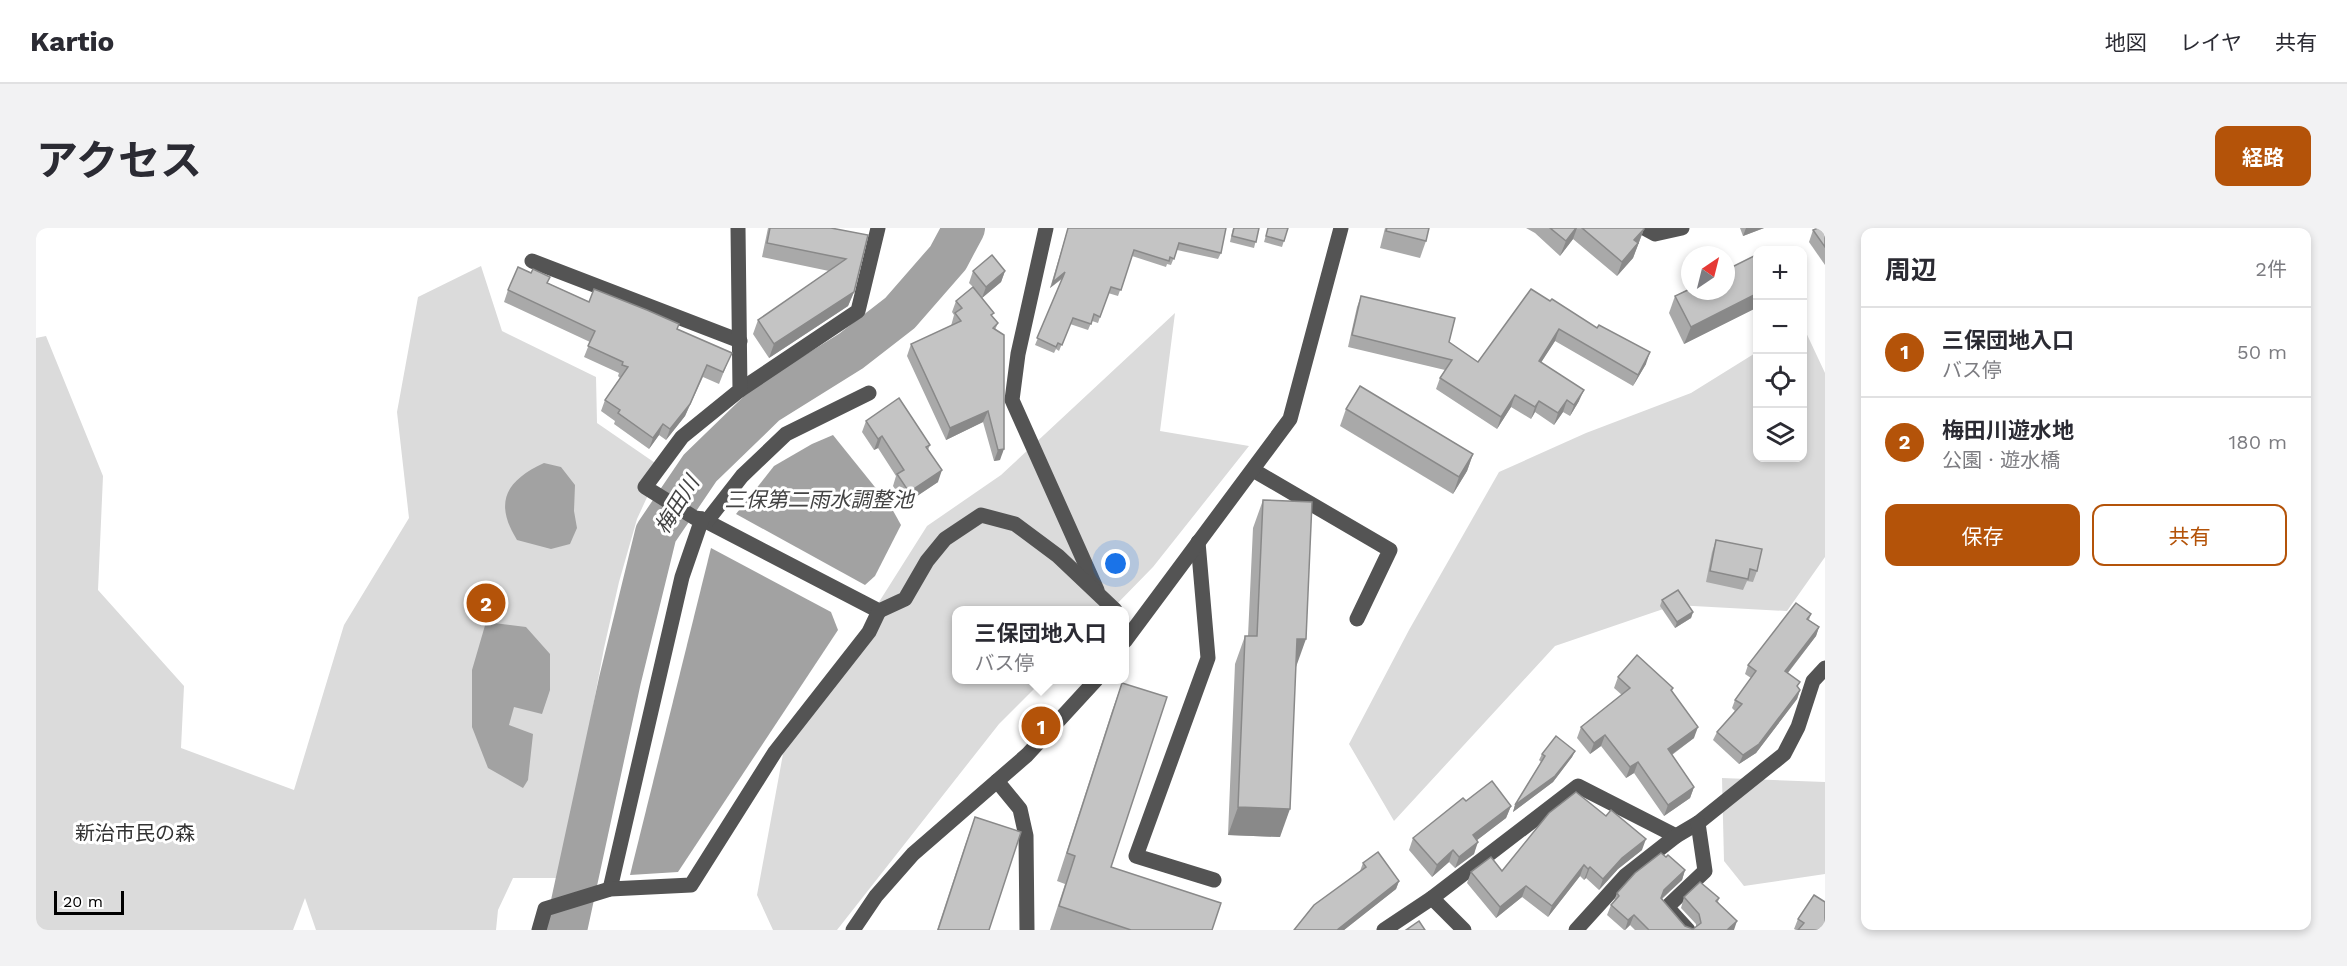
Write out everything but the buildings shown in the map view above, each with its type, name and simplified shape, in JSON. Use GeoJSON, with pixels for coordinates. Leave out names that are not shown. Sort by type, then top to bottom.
{"type":"FeatureCollection","features":[{"type":"Feature","properties":{"kind":"street"},"geometry":{"type":"LineString","coordinates":[[738,228],[740,390]]}},
{"type":"Feature","properties":{"kind":"street"},"geometry":{"type":"LineString","coordinates":[[878,228],[858,311],[740,390],[682,437],[645,488],[879,611]]}},
{"type":"Feature","properties":{"kind":"street"},"geometry":{"type":"LineString","coordinates":[[1046,228],[1018,354],[1012,400],[1099,595]]}},
{"type":"Feature","properties":{"kind":"street"},"geometry":{"type":"LineString","coordinates":[[1129,629],[1198,542],[1290,419],[1341,228]]}},
{"type":"Feature","properties":{"kind":"street"},"geometry":{"type":"LineString","coordinates":[[1644,228],[1655,234],[1682,228]]}},
{"type":"Feature","properties":{"kind":"street"},"geometry":{"type":"LineString","coordinates":[[532,261],[740,341]]}},
{"type":"Feature","properties":{"kind":"street"},"geometry":{"type":"LineString","coordinates":[[608,889],[682,576],[701,519],[786,434],[869,393]]}},
{"type":"Feature","properties":{"kind":"street"},"geometry":{"type":"LineString","coordinates":[[1253,470],[1390,550],[1358,619]]}},
{"type":"Feature","properties":{"kind":"street"},"geometry":{"type":"LineString","coordinates":[[539,930],[546,909],[608,889],[691,885],[776,752],[869,632],[879,611],[905,599],[927,561],[945,539],[981,515],[1015,524],[1058,556],[1111,606]]}},
{"type":"Feature","properties":{"kind":"street"},"geometry":{"type":"LineString","coordinates":[[1198,542],[1208,658],[1136,856],[1214,880]]}},
{"type":"Feature","properties":{"kind":"street"},"geometry":{"type":"LineString","coordinates":[[1576,930],[1625,876],[1676,836],[1698,823],[1784,754],[1798,726],[1813,681],[1825,668]]}},
{"type":"Feature","properties":{"kind":"street"},"geometry":{"type":"LineString","coordinates":[[853,930],[876,896],[913,854],[1027,755],[1092,684]]}},
{"type":"Feature","properties":{"kind":"street"},"geometry":{"type":"LineString","coordinates":[[998,781],[1020,809],[1026,836],[1027,930]]}},
{"type":"Feature","properties":{"kind":"street"},"geometry":{"type":"LineString","coordinates":[[1384,930],[1432,898],[1578,786],[1676,836]]}},
{"type":"Feature","properties":{"kind":"street"},"geometry":{"type":"LineString","coordinates":[[1688,930],[1666,907],[1705,871],[1698,823]]}},
{"type":"Feature","properties":{"kind":"street"},"geometry":{"type":"LineString","coordinates":[[1432,898],[1464,930]]}},
{"type":"Feature","properties":{"kind":"green space","name":"新治市民の森"},"geometry":{"type":"Polygon","coordinates":[[[481,266],[502,331],[596,377],[597,423],[661,467],[637,519],[619,582],[604,648],[561,878],[513,878],[498,910],[496,930],[316,930],[305,898],[293,930],[36,930],[36,338],[46,336],[103,476],[98,590],[184,686],[181,748],[294,790],[344,625],[409,518],[397,412],[418,297],[481,266]]]}},
{"type":"Feature","properties":{"kind":"green space"},"geometry":{"type":"Polygon","coordinates":[[[1175,313],[1160,431],[1249,446],[1153,567],[1115,606],[952,606],[952,684],[1039,684],[999,724],[837,930],[773,930],[757,895],[783,754],[927,526],[1001,475],[1175,313]]]}},
{"type":"Feature","properties":{"kind":"green space"},"geometry":{"type":"Polygon","coordinates":[[[1807,335],[1825,373],[1825,557],[1787,611],[1675,605],[1555,646],[1394,821],[1349,744],[1409,630],[1499,472],[1586,433],[1691,393],[1753,354],[1753,462],[1807,462],[1807,335]]]}},
{"type":"Feature","properties":{"kind":"green space"},"geometry":{"type":"Polygon","coordinates":[[[1722,778],[1825,782],[1825,874],[1744,886],[1724,861],[1722,778]]]}},
{"type":"Feature","properties":{"kind":"water","name":"三保第二雨水調整池"},"geometry":{"type":"Polygon","coordinates":[[[833,435],[891,507],[901,525],[875,576],[865,585],[736,514],[774,466],[812,444],[833,435]]]}},
{"type":"Feature","properties":{"kind":"water"},"geometry":{"type":"Polygon","coordinates":[[[544,463],[561,467],[575,485],[574,511],[577,528],[570,544],[551,549],[517,540],[506,515],[505,504],[507,494],[520,477],[544,463]]]}},
{"type":"Feature","properties":{"kind":"water"},"geometry":{"type":"Polygon","coordinates":[[[711,548],[831,612],[838,630],[678,872],[630,875],[711,548]]]}},
{"type":"Feature","properties":{"kind":"water"},"geometry":{"type":"Polygon","coordinates":[[[486,622],[526,627],[550,654],[550,690],[542,714],[514,707],[509,725],[533,734],[528,780],[523,788],[488,768],[472,727],[472,670],[486,622]]]}},
{"type":"Feature","properties":{"kind":"waterway","name":"梅田川"},"geometry":{"type":"LineString","coordinates":[[566,930],[620,680],[656,533],[700,468],[766,404],[851,351],[900,313],[948,258],[964,228]]}},
{"type":"Feature","properties":{"kind":"place","name":"梅田川遊水地"},"geometry":{"type":"Point","coordinates":[486,603]}},
{"type":"Feature","properties":{"kind":"place","name":"三保団地入口"},"geometry":{"type":"Point","coordinates":[1041,726]}}]}
